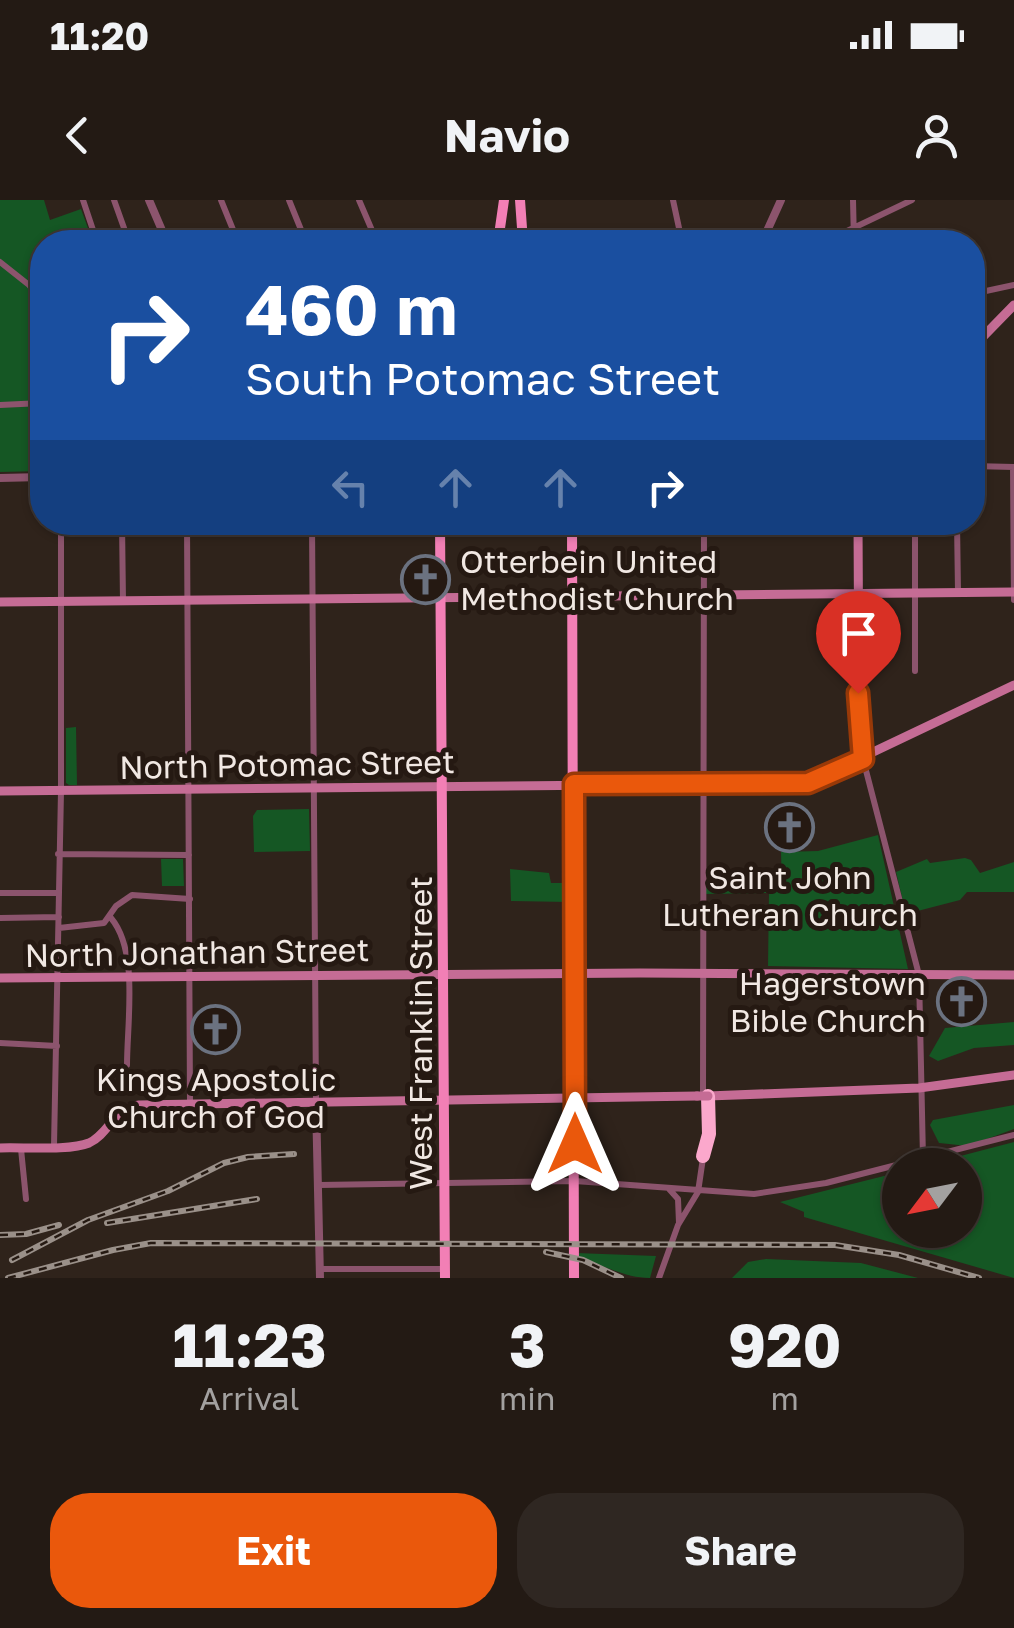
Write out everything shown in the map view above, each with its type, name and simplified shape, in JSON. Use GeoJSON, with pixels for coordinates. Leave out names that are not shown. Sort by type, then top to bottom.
{"type":"FeatureCollection","features":[{"type":"Feature","properties":{"kind":"highway"},"geometry":{"type":"LineString","coordinates":[[702,1096],[709,1134],[703,1156]]}},
{"type":"Feature","properties":{"kind":"main road"},"geometry":{"type":"LineString","coordinates":[[500,230],[504,200]]}},
{"type":"Feature","properties":{"kind":"main road"},"geometry":{"type":"LineString","coordinates":[[520,200],[522,230]]}},
{"type":"Feature","properties":{"kind":"main road"},"geometry":{"type":"LineString","coordinates":[[985,335],[1014,305]]}},
{"type":"Feature","properties":{"kind":"main road","name":"West Franklin Street"},"geometry":{"type":"LineString","coordinates":[[440,535],[445,1274]]}},
{"type":"Feature","properties":{"kind":"main road"},"geometry":{"type":"LineString","coordinates":[[572,535],[574,1278]]}},
{"type":"Feature","properties":{"kind":"main road"},"geometry":{"type":"LineString","coordinates":[[858,535],[863,759]]}},
{"type":"Feature","properties":{"kind":"main road"},"geometry":{"type":"LineString","coordinates":[[0,602],[1014,595]]}},
{"type":"Feature","properties":{"kind":"main road","name":"North Potomac Street"},"geometry":{"type":"LineString","coordinates":[[0,790],[808,783],[1014,686]]}},
{"type":"Feature","properties":{"kind":"main road","name":"North Jonathan Street"},"geometry":{"type":"LineString","coordinates":[[0,978],[1014,975]]}},
{"type":"Feature","properties":{"kind":"main road"},"geometry":{"type":"LineString","coordinates":[[0,1148],[90,1142],[126,1107],[702,1096],[919,1088],[1014,1075]]}},
{"type":"Feature","properties":{"kind":"street"},"geometry":{"type":"LineString","coordinates":[[83,200],[93,230]]}},
{"type":"Feature","properties":{"kind":"street"},"geometry":{"type":"LineString","coordinates":[[114,200],[125,230]]}},
{"type":"Feature","properties":{"kind":"street"},"geometry":{"type":"LineString","coordinates":[[149,200],[162,230]]}},
{"type":"Feature","properties":{"kind":"street"},"geometry":{"type":"LineString","coordinates":[[221,200],[233,230]]}},
{"type":"Feature","properties":{"kind":"street"},"geometry":{"type":"LineString","coordinates":[[289,200],[301,230]]}},
{"type":"Feature","properties":{"kind":"street"},"geometry":{"type":"LineString","coordinates":[[360,200],[372,230]]}},
{"type":"Feature","properties":{"kind":"street"},"geometry":{"type":"LineString","coordinates":[[673,200],[679,230]]}},
{"type":"Feature","properties":{"kind":"street"},"geometry":{"type":"LineString","coordinates":[[767,230],[781,200]]}},
{"type":"Feature","properties":{"kind":"street"},"geometry":{"type":"LineString","coordinates":[[853,200],[854,228]]}},
{"type":"Feature","properties":{"kind":"street"},"geometry":{"type":"LineString","coordinates":[[850,230],[912,200]]}},
{"type":"Feature","properties":{"kind":"street"},"geometry":{"type":"LineString","coordinates":[[0,262],[30,286]]}},
{"type":"Feature","properties":{"kind":"street"},"geometry":{"type":"LineString","coordinates":[[985,292],[1014,286]]}},
{"type":"Feature","properties":{"kind":"street"},"geometry":{"type":"LineString","coordinates":[[0,405],[30,404]]}},
{"type":"Feature","properties":{"kind":"street"},"geometry":{"type":"LineString","coordinates":[[985,466],[1014,467],[1014,595]]}},
{"type":"Feature","properties":{"kind":"street"},"geometry":{"type":"LineString","coordinates":[[0,478],[30,478]]}},
{"type":"Feature","properties":{"kind":"street"},"geometry":{"type":"LineString","coordinates":[[54,1146],[61,790],[60,535]]}},
{"type":"Feature","properties":{"kind":"street"},"geometry":{"type":"LineString","coordinates":[[122,535],[123,603]]}},
{"type":"Feature","properties":{"kind":"street"},"geometry":{"type":"LineString","coordinates":[[186,535],[190,1104]]}},
{"type":"Feature","properties":{"kind":"street"},"geometry":{"type":"LineString","coordinates":[[312,535],[320,1274],[445,1274]]}},
{"type":"Feature","properties":{"kind":"street"},"geometry":{"type":"LineString","coordinates":[[659,1278],[678,1225],[698,1192],[703,1156],[704,535]]}},
{"type":"Feature","properties":{"kind":"street"},"geometry":{"type":"LineString","coordinates":[[914,671],[915,535]]}},
{"type":"Feature","properties":{"kind":"street"},"geometry":{"type":"LineString","coordinates":[[957,535],[958,594]]}},
{"type":"Feature","properties":{"kind":"street"},"geometry":{"type":"LineString","coordinates":[[863,759],[919,975],[922,1148]]}},
{"type":"Feature","properties":{"kind":"street"},"geometry":{"type":"LineString","coordinates":[[58,854],[189,855]]}},
{"type":"Feature","properties":{"kind":"street"},"geometry":{"type":"LineString","coordinates":[[0,893],[58,893]]}},
{"type":"Feature","properties":{"kind":"street"},"geometry":{"type":"LineString","coordinates":[[59,928],[93,927],[110,918],[116,906],[132,895],[190,899]]}},
{"type":"Feature","properties":{"kind":"street"},"geometry":{"type":"LineString","coordinates":[[0,918],[59,917]]}},
{"type":"Feature","properties":{"kind":"street"},"geometry":{"type":"LineString","coordinates":[[110,918],[124,938],[128,978],[127,1065]]}},
{"type":"Feature","properties":{"kind":"street"},"geometry":{"type":"LineString","coordinates":[[0,1043],[57,1046]]}},
{"type":"Feature","properties":{"kind":"street"},"geometry":{"type":"LineString","coordinates":[[963,1148],[1014,1135]]}},
{"type":"Feature","properties":{"kind":"street"},"geometry":{"type":"LineString","coordinates":[[21,1147],[26,1199]]}},
{"type":"Feature","properties":{"kind":"street"},"geometry":{"type":"LineString","coordinates":[[319,1185],[574,1181],[754,1194],[796,1189],[882,1168]]}},
{"type":"Feature","properties":{"kind":"street"},"geometry":{"type":"LineString","coordinates":[[668,1188],[678,1199],[678,1225]]}},
{"type":"Feature","properties":{"kind":"green space"},"geometry":{"type":"Polygon","coordinates":[[[0,200],[44,200],[50,220],[81,209],[89,230],[30,230],[30,471],[0,472],[0,200]]]}},
{"type":"Feature","properties":{"kind":"green space"},"geometry":{"type":"Polygon","coordinates":[[[76,727],[77,785],[69,785],[66,728],[76,727]]]}},
{"type":"Feature","properties":{"kind":"green space"},"geometry":{"type":"Polygon","coordinates":[[[309,809],[310,851],[254,852],[253,816],[257,810],[309,809]]]}},
{"type":"Feature","properties":{"kind":"green space"},"geometry":{"type":"Polygon","coordinates":[[[878,835],[908,969],[768,966],[769,891],[782,890],[781,852],[818,851],[878,835]]]}},
{"type":"Feature","properties":{"kind":"green space"},"geometry":{"type":"Polygon","coordinates":[[[965,858],[980,873],[1014,862],[1014,892],[967,892],[960,900],[906,914],[896,872],[927,859],[930,863],[965,858]]]}},
{"type":"Feature","properties":{"kind":"green space"},"geometry":{"type":"Polygon","coordinates":[[[161,859],[183,859],[184,886],[162,886],[161,859]]]}},
{"type":"Feature","properties":{"kind":"green space"},"geometry":{"type":"Polygon","coordinates":[[[510,869],[549,873],[551,883],[569,883],[569,902],[511,901],[510,869]]]}},
{"type":"Feature","properties":{"kind":"green space"},"geometry":{"type":"Polygon","coordinates":[[[705,884],[766,888],[766,893],[705,894],[705,884]]]}},
{"type":"Feature","properties":{"kind":"green space"},"geometry":{"type":"Polygon","coordinates":[[[1014,1022],[1014,1045],[974,1048],[938,1061],[929,1056],[945,1028],[1014,1022]]]}},
{"type":"Feature","properties":{"kind":"green space"},"geometry":{"type":"Polygon","coordinates":[[[1014,1105],[1014,1129],[968,1146],[939,1143],[930,1125],[933,1120],[1014,1105]]]}},
{"type":"Feature","properties":{"kind":"green space"},"geometry":{"type":"Polygon","coordinates":[[[1014,1142],[1014,1278],[911,1248],[982,1248],[982,1150],[1014,1142]]]}},
{"type":"Feature","properties":{"kind":"green space"},"geometry":{"type":"Polygon","coordinates":[[[882,1176],[882,1240],[804,1217],[804,1212],[780,1202],[882,1176]]]}},
{"type":"Feature","properties":{"kind":"green space"},"geometry":{"type":"Polygon","coordinates":[[[576,1253],[656,1256],[650,1278],[622,1273],[576,1257],[576,1253]]]}},
{"type":"Feature","properties":{"kind":"green space"},"geometry":{"type":"Polygon","coordinates":[[[766,1259],[861,1263],[918,1278],[732,1278],[748,1262],[766,1259]]]}},
{"type":"Feature","properties":{"kind":"railway"},"geometry":{"type":"LineString","coordinates":[[12,1260],[88,1220],[168,1191],[224,1163],[294,1154]]}},
{"type":"Feature","properties":{"kind":"railway"},"geometry":{"type":"LineString","coordinates":[[107,1223],[257,1199]]}},
{"type":"Feature","properties":{"kind":"railway"},"geometry":{"type":"LineString","coordinates":[[0,1235],[26,1234],[59,1225]]}},
{"type":"Feature","properties":{"kind":"railway"},"geometry":{"type":"LineString","coordinates":[[8,1278],[151,1243],[835,1245],[899,1255],[979,1278]]}},
{"type":"Feature","properties":{"kind":"railway"},"geometry":{"type":"LineString","coordinates":[[546,1252],[583,1260],[621,1278]]}},
{"type":"Feature","properties":{"kind":"place","name":"Otterbein United Methodist Church"},"geometry":{"type":"Point","coordinates":[425,579]}},
{"type":"Feature","properties":{"kind":"place","name":"Saint John Lutheran Church"},"geometry":{"type":"Point","coordinates":[790,827]}},
{"type":"Feature","properties":{"kind":"place","name":"Hagerstown Bible Church"},"geometry":{"type":"Point","coordinates":[961,1001]}},
{"type":"Feature","properties":{"kind":"place","name":"Kings Apostolic Church of God"},"geometry":{"type":"Point","coordinates":[216,1029]}},
{"type":"Feature","properties":{"kind":"route"},"geometry":{"type":"LineString","coordinates":[[575,1144],[574,784],[813,782],[863,759],[858,693]]}}]}
